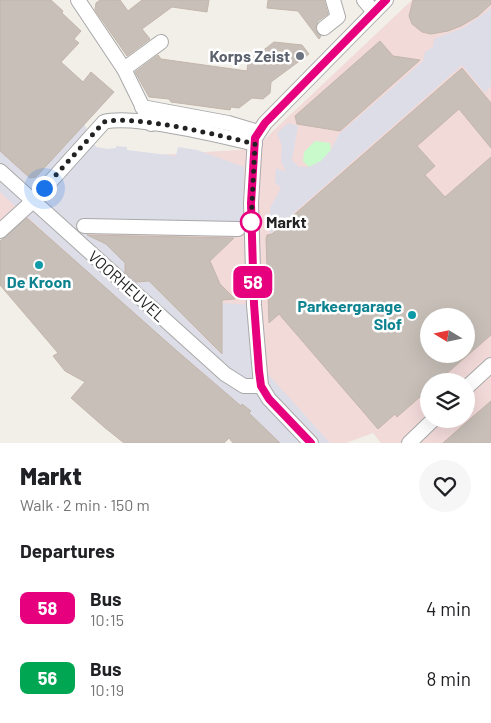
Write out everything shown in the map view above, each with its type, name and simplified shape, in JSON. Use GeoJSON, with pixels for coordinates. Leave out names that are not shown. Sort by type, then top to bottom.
{"type":"FeatureCollection","features":[{"type":"Feature","properties":{"kind":"street"},"geometry":{"type":"LineString","coordinates":[[78,0],[124,69],[151,124]]}},
{"type":"Feature","properties":{"kind":"street"},"geometry":{"type":"LineString","coordinates":[[324,28],[338,17],[333,0]]}},
{"type":"Feature","properties":{"kind":"street"},"geometry":{"type":"LineString","coordinates":[[364,0],[374,12]]}},
{"type":"Feature","properties":{"kind":"street"},"geometry":{"type":"LineString","coordinates":[[311,443],[269,399],[261,386],[256,340],[251,224],[256,138],[386,0]]}},
{"type":"Feature","properties":{"kind":"street"},"geometry":{"type":"LineString","coordinates":[[124,69],[161,42]]}},
{"type":"Feature","properties":{"kind":"street"},"geometry":{"type":"LineString","coordinates":[[142,107],[228,123],[256,138]]}},
{"type":"Feature","properties":{"kind":"street"},"geometry":{"type":"LineString","coordinates":[[0,231],[32,201],[104,122],[112,120],[151,124],[256,138]]}},
{"type":"Feature","properties":{"kind":"street","name":"VOORHEUVEL"},"geometry":{"type":"LineString","coordinates":[[0,172],[225,374],[244,386],[261,386]]}},
{"type":"Feature","properties":{"kind":"street"},"geometry":{"type":"LineString","coordinates":[[84,226],[238,229]]}},
{"type":"Feature","properties":{"kind":"street"},"geometry":{"type":"LineString","coordinates":[[475,380],[491,365]]}},
{"type":"Feature","properties":{"kind":"street"},"geometry":{"type":"LineString","coordinates":[[409,443],[425,428]]}},
{"type":"Feature","properties":{"kind":"shaded area"},"geometry":{"type":"Polygon","coordinates":[[[412,0],[491,0],[491,443],[381,443],[373,433],[346,443],[246,443],[0,236],[0,105],[58,161],[254,149],[412,0]]]}},
{"type":"Feature","properties":{"kind":"shaded area"},"geometry":{"type":"Polygon","coordinates":[[[491,7],[491,86],[485,93],[462,65],[270,234],[270,208],[281,188],[275,182],[276,168],[286,172],[281,161],[282,146],[277,133],[288,123],[298,126],[292,160],[299,167],[309,167],[321,161],[331,150],[339,134],[423,61],[425,52],[433,47],[434,39],[463,28],[487,12],[491,7]]]}},
{"type":"Feature","properties":{"kind":"shaded area"},"geometry":{"type":"Polygon","coordinates":[[[84,124],[96,147],[108,149],[116,148],[116,146],[127,147],[127,150],[176,156],[178,147],[197,150],[244,167],[243,230],[84,226],[69,232],[84,233],[106,244],[125,263],[132,264],[221,354],[222,303],[254,305],[258,363],[330,443],[280,443],[117,299],[0,192],[0,151],[31,179],[36,177],[84,124]]]}},
{"type":"Feature","properties":{"kind":"green space"},"geometry":{"type":"Polygon","coordinates":[[[315,141],[330,143],[331,150],[321,161],[309,167],[303,161],[304,152],[315,141]]]}},
{"type":"Feature","properties":{"kind":"building"},"geometry":{"type":"Polygon","coordinates":[[[0,0],[51,0],[81,31],[74,39],[79,43],[61,62],[83,82],[91,72],[114,92],[36,177],[30,178],[0,151],[0,0]]]}},
{"type":"Feature","properties":{"kind":"building"},"geometry":{"type":"Polygon","coordinates":[[[100,0],[120,0],[128,11],[142,0],[209,0],[207,12],[172,7],[142,29],[150,39],[127,56],[95,10],[96,3],[100,0]]]}},
{"type":"Feature","properties":{"kind":"building"},"geometry":{"type":"Polygon","coordinates":[[[268,0],[324,0],[328,14],[318,21],[315,29],[321,36],[319,39],[298,11],[267,8],[268,0]]]}},
{"type":"Feature","properties":{"kind":"building"},"geometry":{"type":"Polygon","coordinates":[[[413,0],[491,0],[491,4],[478,16],[461,26],[431,34],[422,32],[412,24],[409,16],[413,0]]]}},
{"type":"Feature","properties":{"kind":"building"},"geometry":{"type":"Polygon","coordinates":[[[380,41],[393,56],[420,60],[340,131],[297,124],[295,116],[380,41]]]}},
{"type":"Feature","properties":{"kind":"building"},"geometry":{"type":"Polygon","coordinates":[[[274,42],[302,45],[309,54],[271,82],[270,93],[263,99],[252,98],[239,108],[231,107],[230,110],[149,97],[135,72],[158,55],[161,59],[247,71],[248,62],[274,42]]]}},
{"type":"Feature","properties":{"kind":"building"},"geometry":{"type":"Polygon","coordinates":[[[462,68],[491,103],[491,148],[459,109],[417,146],[435,166],[425,175],[445,197],[491,157],[491,335],[475,349],[475,308],[420,308],[420,363],[459,363],[447,373],[420,373],[420,397],[397,417],[395,414],[378,429],[279,314],[269,323],[267,235],[272,234],[462,68]]]}},
{"type":"Feature","properties":{"kind":"building"},"geometry":{"type":"Polygon","coordinates":[[[27,218],[177,351],[241,406],[242,404],[251,411],[249,413],[280,443],[233,443],[229,438],[224,443],[124,443],[71,398],[85,382],[65,371],[53,356],[58,353],[0,285],[0,241],[27,218]]]}},
{"type":"Feature","properties":{"kind":"building"},"geometry":{"type":"Polygon","coordinates":[[[87,235],[234,238],[210,261],[220,284],[235,299],[222,300],[222,354],[149,281],[136,282],[125,272],[125,263],[106,244],[87,235]]]}},
{"type":"Feature","properties":{"kind":"building"},"geometry":{"type":"Polygon","coordinates":[[[491,401],[491,443],[443,443],[460,428],[475,428],[475,415],[491,401]]]}},
{"type":"Feature","properties":{"kind":"bus line","name":"58"},"geometry":{"type":"LineString","coordinates":[[311,443],[269,399],[261,386],[256,340],[251,224],[252,168],[255,138],[265,123],[386,0]]}},
{"type":"Feature","properties":{"kind":"place","name":"Korps Zeist"},"geometry":{"type":"Point","coordinates":[300,56]}},
{"type":"Feature","properties":{"kind":"place","name":"Markt"},"geometry":{"type":"Point","coordinates":[251,222]}},
{"type":"Feature","properties":{"kind":"place","name":"De Kroon"},"geometry":{"type":"Point","coordinates":[39,265]}},
{"type":"Feature","properties":{"kind":"place","name":"Parkeergarage Slof"},"geometry":{"type":"Point","coordinates":[412,315]}},
{"type":"Feature","properties":{"kind":"route"},"geometry":{"type":"LineString","coordinates":[[44,188],[104,122],[112,120],[151,124],[255,144],[252,168],[251,224],[251,222]]}}]}
